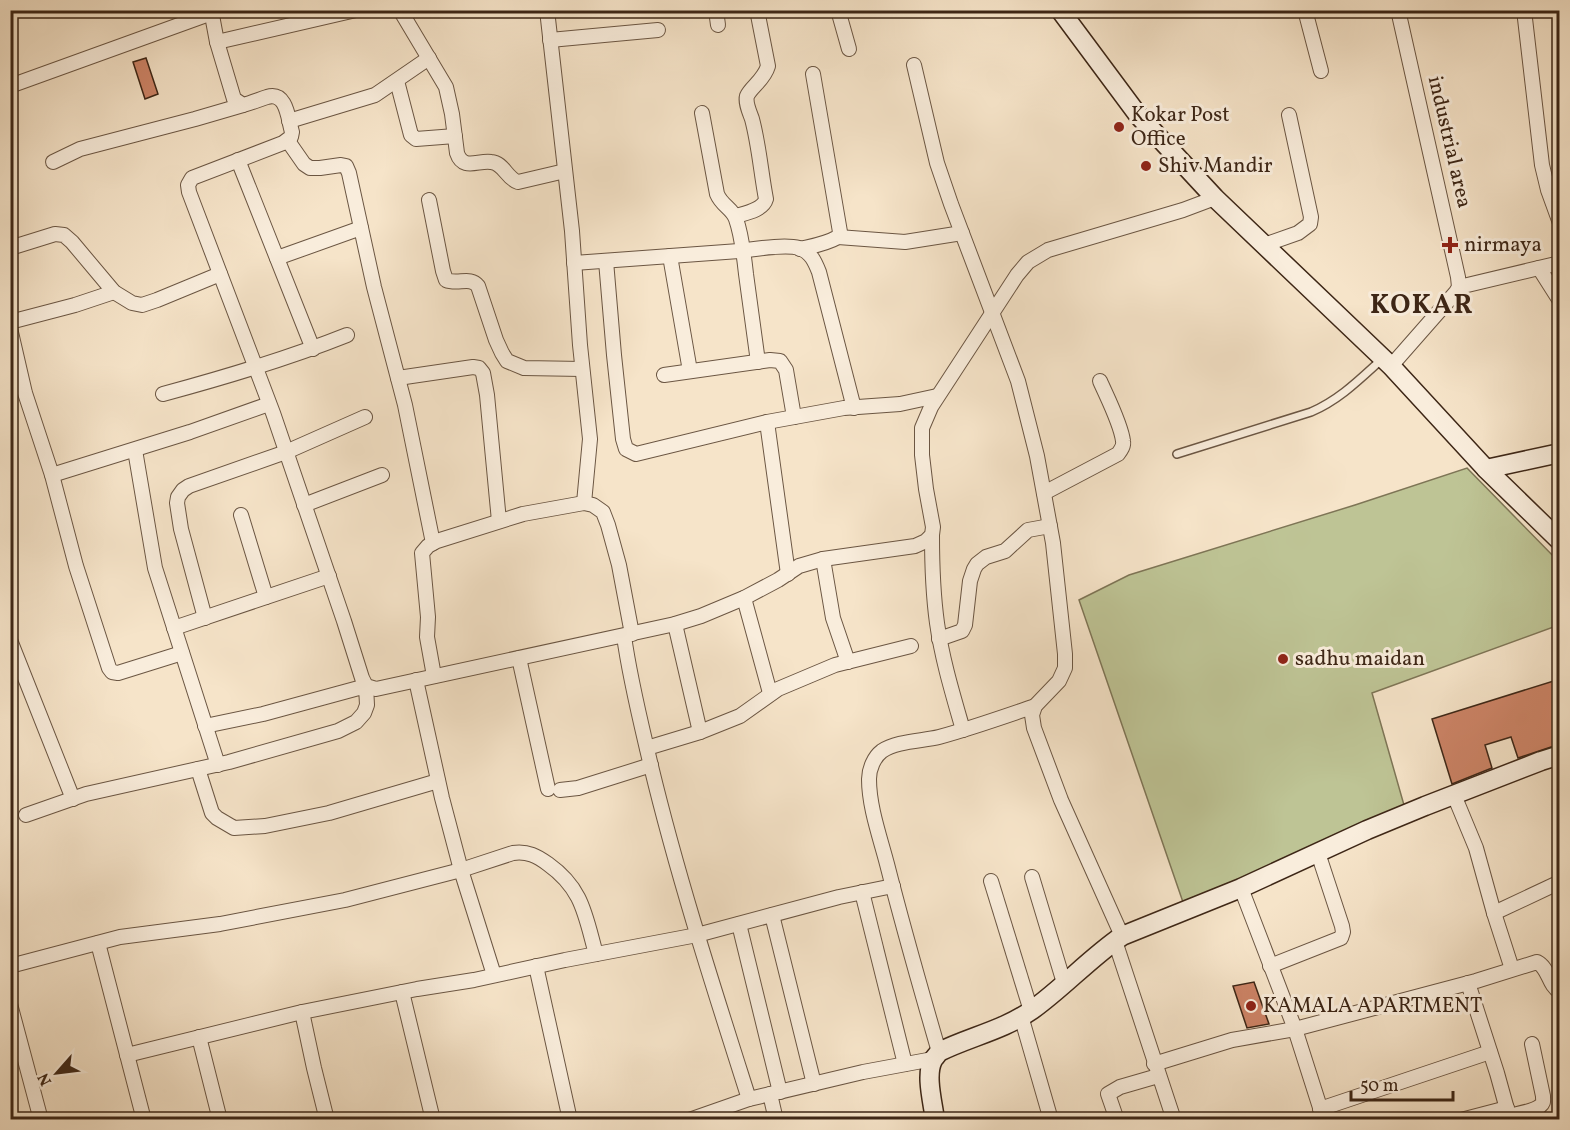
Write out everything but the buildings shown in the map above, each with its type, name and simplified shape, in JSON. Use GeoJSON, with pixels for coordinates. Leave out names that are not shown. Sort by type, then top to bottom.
{"type":"FeatureCollection","features":[{"type":"Feature","properties":{"kind":"street"},"geometry":{"type":"LineString","coordinates":[[217,42],[356,10]]}},
{"type":"Feature","properties":{"kind":"street"},"geometry":{"type":"LineString","coordinates":[[400,10],[442,79],[448,93],[459,160],[468,164],[493,162],[501,165],[513,180],[524,181],[565,171]]}},
{"type":"Feature","properties":{"kind":"street"},"geometry":{"type":"LineString","coordinates":[[547,10],[565,171],[590,439],[584,503]]}},
{"type":"Feature","properties":{"kind":"street"},"geometry":{"type":"LineString","coordinates":[[716,10],[718,25]]}},
{"type":"Feature","properties":{"kind":"street"},"geometry":{"type":"LineString","coordinates":[[735,216],[760,207],[766,199],[747,101],[747,95],[761,80],[768,66],[757,10]]}},
{"type":"Feature","properties":{"kind":"street"},"geometry":{"type":"LineString","coordinates":[[838,10],[849,49]]}},
{"type":"Feature","properties":{"kind":"street"},"geometry":{"type":"LineString","coordinates":[[1060,10],[1138,115],[1215,198],[1387,362],[1486,469],[1560,541]]}},
{"type":"Feature","properties":{"kind":"street"},"geometry":{"type":"LineString","coordinates":[[1305,10],[1321,71]]}},
{"type":"Feature","properties":{"kind":"street","name":"industrial area"},"geometry":{"type":"LineString","coordinates":[[1398,10],[1459,286]]}},
{"type":"Feature","properties":{"kind":"street"},"geometry":{"type":"LineString","coordinates":[[1524,10],[1542,165],[1560,223]]}},
{"type":"Feature","properties":{"kind":"street"},"geometry":{"type":"LineString","coordinates":[[10,86],[211,12],[217,42],[234,99],[243,105]]}},
{"type":"Feature","properties":{"kind":"street"},"geometry":{"type":"LineString","coordinates":[[550,40],[658,30]]}},
{"type":"Feature","properties":{"kind":"street"},"geometry":{"type":"LineString","coordinates":[[289,121],[375,95],[429,58]]}},
{"type":"Feature","properties":{"kind":"street"},"geometry":{"type":"LineString","coordinates":[[915,65],[938,163],[1018,381],[1037,456],[1050,526],[1065,668],[1059,681],[1035,706],[1032,716],[1039,743],[1061,800],[1118,938],[1156,1070],[1174,1119]]}},
{"type":"Feature","properties":{"kind":"street"},"geometry":{"type":"LineString","coordinates":[[813,74],[839,224],[838,237]]}},
{"type":"Feature","properties":{"kind":"street"},"geometry":{"type":"LineString","coordinates":[[397,81],[411,135],[416,139],[455,136]]}},
{"type":"Feature","properties":{"kind":"street"},"geometry":{"type":"LineString","coordinates":[[26,815],[74,799],[218,765],[338,730],[356,722],[364,713],[367,705],[366,687],[329,576],[269,404],[193,204],[188,185],[192,178],[288,141],[292,132],[284,104],[276,96],[270,96],[250,104],[154,131],[80,149],[53,162]]}},
{"type":"Feature","properties":{"kind":"street"},"geometry":{"type":"LineString","coordinates":[[702,112],[717,194],[720,201],[735,216],[743,250],[758,362]]}},
{"type":"Feature","properties":{"kind":"street"},"geometry":{"type":"LineString","coordinates":[[1264,245],[1298,232],[1310,224],[1311,217],[1289,115]]}},
{"type":"Feature","properties":{"kind":"street"},"geometry":{"type":"LineString","coordinates":[[288,141],[304,164],[310,168],[341,165],[346,166],[349,173],[374,287],[405,405],[433,543]]}},
{"type":"Feature","properties":{"kind":"street"},"geometry":{"type":"LineString","coordinates":[[238,160],[313,349]]}},
{"type":"Feature","properties":{"kind":"street"},"geometry":{"type":"LineString","coordinates":[[963,730],[939,639],[932,584],[933,527],[922,455],[922,428],[931,407],[1017,275],[1028,262],[1048,250],[1183,210],[1215,198]]}},
{"type":"Feature","properties":{"kind":"street"},"geometry":{"type":"LineString","coordinates":[[429,200],[446,280],[475,282],[496,340],[507,361],[524,368],[582,369]]}},
{"type":"Feature","properties":{"kind":"street"},"geometry":{"type":"LineString","coordinates":[[277,258],[361,228]]}},
{"type":"Feature","properties":{"kind":"street"},"geometry":{"type":"LineString","coordinates":[[800,249],[824,244],[838,237],[905,242],[962,233]]}},
{"type":"Feature","properties":{"kind":"street"},"geometry":{"type":"LineString","coordinates":[[10,248],[55,234],[64,235],[114,292],[132,303],[142,305],[220,274]]}},
{"type":"Feature","properties":{"kind":"street"},"geometry":{"type":"LineString","coordinates":[[574,263],[790,247],[808,253],[819,272],[854,408]]}},
{"type":"Feature","properties":{"kind":"street"},"geometry":{"type":"LineString","coordinates":[[670,256],[690,371]]}},
{"type":"Feature","properties":{"kind":"street"},"geometry":{"type":"LineString","coordinates":[[606,261],[614,355],[626,450],[636,454],[767,422],[854,408],[900,405],[937,396]]}},
{"type":"Feature","properties":{"kind":"street"},"geometry":{"type":"LineString","coordinates":[[1387,362],[1456,292],[1459,286],[1560,262]]}},
{"type":"Feature","properties":{"kind":"street"},"geometry":{"type":"LineString","coordinates":[[1539,268],[1560,301]]}},
{"type":"Feature","properties":{"kind":"street"},"geometry":{"type":"LineString","coordinates":[[10,322],[114,292]]}},
{"type":"Feature","properties":{"kind":"street"},"geometry":{"type":"LineString","coordinates":[[10,328],[25,393],[52,475],[76,566],[109,668],[112,672],[118,673],[182,653]]}},
{"type":"Feature","properties":{"kind":"street"},"geometry":{"type":"LineString","coordinates":[[164,394],[255,369],[347,335]]}},
{"type":"Feature","properties":{"kind":"street"},"geometry":{"type":"LineString","coordinates":[[664,375],[770,360],[780,361],[786,370],[795,417]]}},
{"type":"Feature","properties":{"kind":"street"},"geometry":{"type":"LineString","coordinates":[[398,378],[473,367],[479,368],[483,373],[499,521]]}},
{"type":"Feature","properties":{"kind":"street"},"geometry":{"type":"LineString","coordinates":[[1044,493],[1118,454],[1122,448],[1123,441],[1118,424],[1100,381]]}},
{"type":"Feature","properties":{"kind":"street"},"geometry":{"type":"LineString","coordinates":[[52,475],[135,450],[269,404]]}},
{"type":"Feature","properties":{"kind":"street"},"geometry":{"type":"LineString","coordinates":[[204,618],[181,529],[177,503],[183,490],[286,452],[365,417]]}},
{"type":"Feature","properties":{"kind":"street"},"geometry":{"type":"LineString","coordinates":[[767,422],[788,574]]}},
{"type":"Feature","properties":{"kind":"street"},"geometry":{"type":"LineString","coordinates":[[135,450],[155,568],[218,765]]}},
{"type":"Feature","properties":{"kind":"street"},"geometry":{"type":"LineString","coordinates":[[1486,469],[1560,453]]}},
{"type":"Feature","properties":{"kind":"street"},"geometry":{"type":"LineString","coordinates":[[304,505],[382,475]]}},
{"type":"Feature","properties":{"kind":"street"},"geometry":{"type":"LineString","coordinates":[[434,676],[427,637],[428,617],[422,565],[422,554],[428,546],[522,514],[584,503],[593,505],[603,512],[619,565],[628,635],[628,668],[659,800],[697,935],[749,1099]]}},
{"type":"Feature","properties":{"kind":"street"},"geometry":{"type":"LineString","coordinates":[[241,514],[266,597]]}},
{"type":"Feature","properties":{"kind":"street"},"geometry":{"type":"LineString","coordinates":[[939,639],[962,631],[965,625],[970,581],[977,564],[986,557],[1005,551],[1028,530],[1050,526]]}},
{"type":"Feature","properties":{"kind":"street"},"geometry":{"type":"LineString","coordinates":[[205,726],[263,714],[366,687],[376,689],[675,624],[744,598],[799,566],[823,559],[915,546],[932,536]]}},
{"type":"Feature","properties":{"kind":"street"},"geometry":{"type":"LineString","coordinates":[[823,559],[832,618],[848,662]]}},
{"type":"Feature","properties":{"kind":"street"},"geometry":{"type":"LineString","coordinates":[[174,628],[329,576]]}},
{"type":"Feature","properties":{"kind":"street"},"geometry":{"type":"LineString","coordinates":[[744,598],[770,693]]}},
{"type":"Feature","properties":{"kind":"street"},"geometry":{"type":"LineString","coordinates":[[675,624],[700,732]]}},
{"type":"Feature","properties":{"kind":"street"},"geometry":{"type":"LineString","coordinates":[[10,640],[74,799]]}},
{"type":"Feature","properties":{"kind":"street"},"geometry":{"type":"LineString","coordinates":[[647,748],[700,732],[740,716],[770,693],[835,665],[911,646]]}},
{"type":"Feature","properties":{"kind":"street"},"geometry":{"type":"LineString","coordinates":[[519,658],[554,789],[578,788],[651,765]]}},
{"type":"Feature","properties":{"kind":"street"},"geometry":{"type":"LineString","coordinates":[[416,680],[438,781],[461,870],[495,975]]}},
{"type":"Feature","properties":{"kind":"street"},"geometry":{"type":"LineString","coordinates":[[935,1119],[930,1070],[936,1056],[872,803],[869,776],[876,758],[889,748],[963,730],[1035,706]]}},
{"type":"Feature","properties":{"kind":"street"},"geometry":{"type":"LineString","coordinates":[[697,1118],[749,1099],[936,1056],[994,1031],[1026,1014],[1118,938],[1241,888],[1425,806],[1560,755]]}},
{"type":"Feature","properties":{"kind":"street"},"geometry":{"type":"LineString","coordinates":[[198,769],[212,813],[234,828],[265,826],[329,813],[438,781]]}},
{"type":"Feature","properties":{"kind":"street"},"geometry":{"type":"LineString","coordinates":[[1454,795],[1476,848],[1512,969]]}},
{"type":"Feature","properties":{"kind":"street"},"geometry":{"type":"LineString","coordinates":[[10,966],[120,937],[220,924],[345,900],[522,852],[536,856],[562,874],[573,888],[580,900],[596,954]]}},
{"type":"Feature","properties":{"kind":"street"},"geometry":{"type":"LineString","coordinates":[[1270,966],[1341,938],[1342,926],[1318,853]]}},
{"type":"Feature","properties":{"kind":"street"},"geometry":{"type":"LineString","coordinates":[[1032,877],[1064,983]]}},
{"type":"Feature","properties":{"kind":"street"},"geometry":{"type":"LineString","coordinates":[[991,881],[1014,958],[1051,1119]]}},
{"type":"Feature","properties":{"kind":"street"},"geometry":{"type":"LineString","coordinates":[[1494,913],[1560,882]]}},
{"type":"Feature","properties":{"kind":"street"},"geometry":{"type":"LineString","coordinates":[[127,1054],[302,1012],[697,935],[892,886]]}},
{"type":"Feature","properties":{"kind":"street"},"geometry":{"type":"LineString","coordinates":[[1241,888],[1294,1029],[1322,1114],[1490,1052]]}},
{"type":"Feature","properties":{"kind":"street"},"geometry":{"type":"LineString","coordinates":[[862,892],[905,1064]]}},
{"type":"Feature","properties":{"kind":"street"},"geometry":{"type":"LineString","coordinates":[[772,915],[814,1084]]}},
{"type":"Feature","properties":{"kind":"street"},"geometry":{"type":"LineString","coordinates":[[739,924],[775,1093],[776,1119]]}},
{"type":"Feature","properties":{"kind":"street"},"geometry":{"type":"LineString","coordinates":[[98,943],[144,1119]]}},
{"type":"Feature","properties":{"kind":"street"},"geometry":{"type":"LineString","coordinates":[[1117,1119],[1108,1094],[1156,1070],[1232,1040],[1294,1029],[1468,983],[1537,962],[1542,964],[1553,987],[1560,992]]}},
{"type":"Feature","properties":{"kind":"street"},"geometry":{"type":"LineString","coordinates":[[536,966],[570,1119]]}},
{"type":"Feature","properties":{"kind":"street"},"geometry":{"type":"LineString","coordinates":[[1468,983],[1509,1114]]}},
{"type":"Feature","properties":{"kind":"street"},"geometry":{"type":"LineString","coordinates":[[402,992],[433,1119]]}},
{"type":"Feature","properties":{"kind":"street"},"geometry":{"type":"LineString","coordinates":[[10,1004],[41,1119]]}},
{"type":"Feature","properties":{"kind":"street"},"geometry":{"type":"LineString","coordinates":[[302,1012],[327,1119]]}},
{"type":"Feature","properties":{"kind":"street"},"geometry":{"type":"LineString","coordinates":[[199,1037],[220,1119]]}},
{"type":"Feature","properties":{"kind":"street"},"geometry":{"type":"LineString","coordinates":[[1461,1119],[1509,1114],[1540,1107],[1543,1096],[1532,1044]]}},
{"type":"Feature","properties":{"kind":"lane"},"geometry":{"type":"LineString","coordinates":[[1177,454],[1300,416],[1324,406],[1387,362]]}},
{"type":"Feature","properties":{"kind":"green space","name":"sadhu maidan"},"geometry":{"type":"Polygon","coordinates":[[[1467,468],[1559,562],[1559,625],[1372,693],[1404,805],[1185,908],[1079,600],[1129,575],[1467,468]]]}},
{"type":"Feature","properties":{"kind":"place","name":"Kokar Post Office"},"geometry":{"type":"Point","coordinates":[1119,127]}},
{"type":"Feature","properties":{"kind":"place","name":"Shiv Mandir"},"geometry":{"type":"Point","coordinates":[1146,166]}},
{"type":"Feature","properties":{"kind":"place","name":"nirmaya"},"geometry":{"type":"Point","coordinates":[1450,245]}},
{"type":"Feature","properties":{"kind":"place","name":"sadhu maidan"},"geometry":{"type":"Point","coordinates":[1283,659]}},
{"type":"Feature","properties":{"kind":"place","name":"KAMALA APARTMENT"},"geometry":{"type":"Point","coordinates":[1251,1006]}},
{"type":"Feature","properties":{"kind":"district","name":"KOKAR"},"geometry":{"type":"Point","coordinates":[1422,306]}}]}
